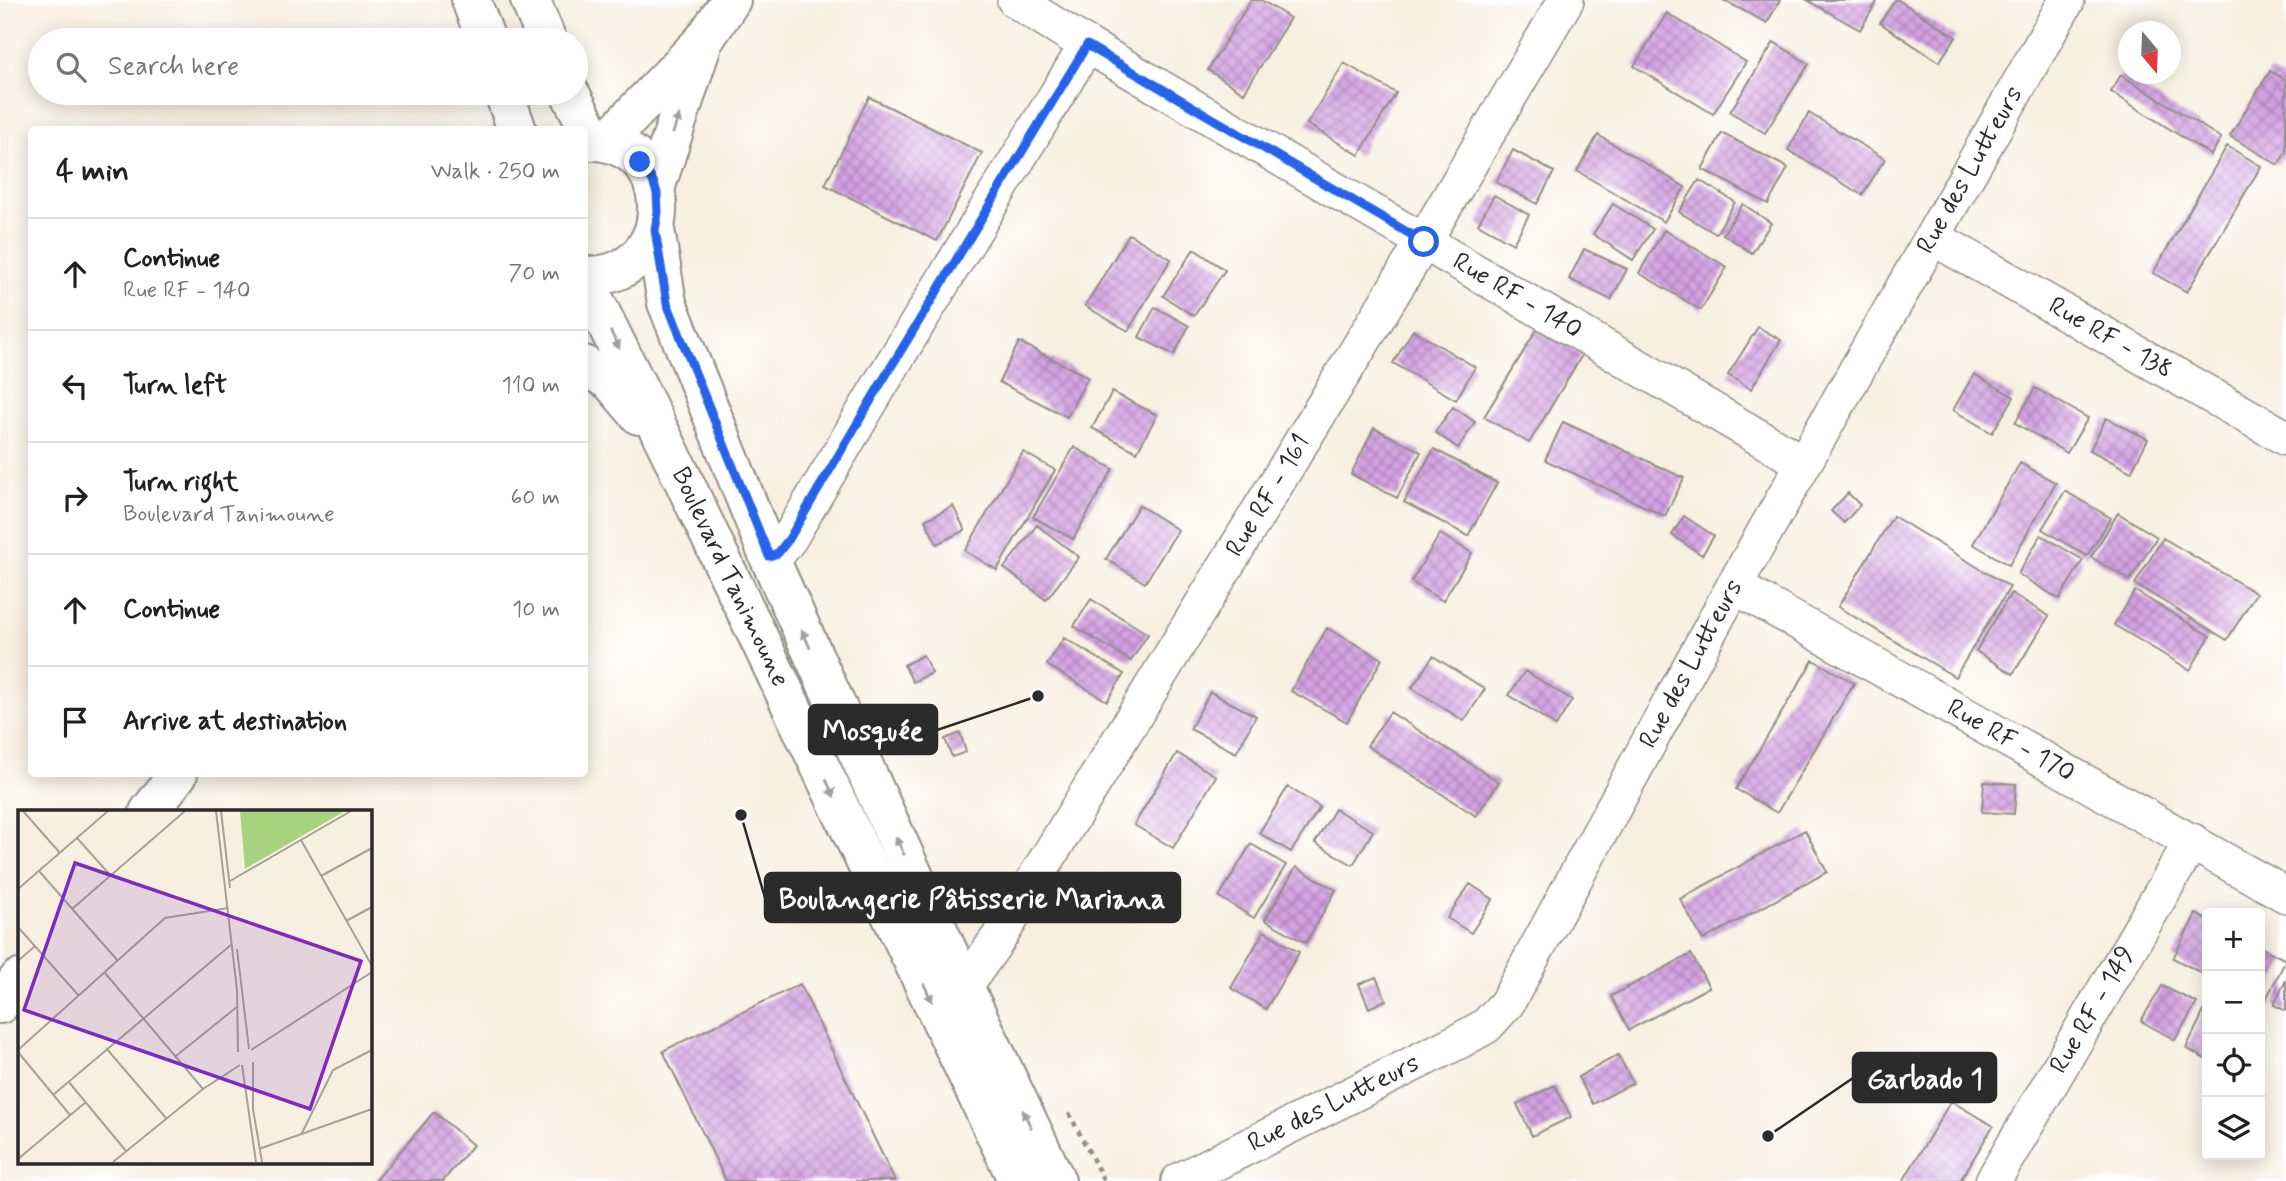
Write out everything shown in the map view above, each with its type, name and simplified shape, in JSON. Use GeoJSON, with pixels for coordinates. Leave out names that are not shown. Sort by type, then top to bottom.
{"type":"FeatureCollection","features":[{"type":"Feature","properties":{"kind":"main road"},"geometry":{"type":"LineString","coordinates":[[471,0],[482,28]]}},
{"type":"Feature","properties":{"kind":"main road"},"geometry":{"type":"LineString","coordinates":[[530,0],[542,28]]}},
{"type":"Feature","properties":{"kind":"main road"},"geometry":{"type":"LineString","coordinates":[[595,141],[704,40],[730,0]]}},
{"type":"Feature","properties":{"kind":"main road"},"geometry":{"type":"LineString","coordinates":[[655,189],[704,40]]}},
{"type":"Feature","properties":{"kind":"main road"},"geometry":{"type":"LineString","coordinates":[[508,105],[516,126]]}},
{"type":"Feature","properties":{"kind":"main road"},"geometry":{"type":"LineString","coordinates":[[576,105],[587,126]]}},
{"type":"Feature","properties":{"kind":"main road"},"geometry":{"type":"LineString","coordinates":[[595,141],[621,148],[640,162],[655,189]]}},
{"type":"Feature","properties":{"kind":"main road","name":"Boulevard Tanimoune"},"geometry":{"type":"LineString","coordinates":[[655,189],[658,212],[655,230],[667,303],[769,556],[964,987],[1056,1181]]}},
{"type":"Feature","properties":{"kind":"main road"},"geometry":{"type":"LineString","coordinates":[[588,276],[608,274],[630,263],[643,251],[655,230]]}},
{"type":"Feature","properties":{"kind":"main road","name":"Boulevard Tanimoune"},"geometry":{"type":"LineString","coordinates":[[588,285],[1018,1181]]}},
{"type":"Feature","properties":{"kind":"main road"},"geometry":{"type":"LineString","coordinates":[[588,368],[611,382],[669,450]]}},
{"type":"Feature","properties":{"kind":"main road"},"geometry":{"type":"LineString","coordinates":[[151,810],[176,777]]}},
{"type":"Feature","properties":{"kind":"main road"},"geometry":{"type":"LineString","coordinates":[[0,1004],[18,980]]}},
{"type":"Feature","properties":{"kind":"street","name":"Rue RF - 140"},"geometry":{"type":"LineString","coordinates":[[1015,0],[1087,45],[1804,463]]}},
{"type":"Feature","properties":{"kind":"street","name":"Rue RF - 161"},"geometry":{"type":"LineString","coordinates":[[964,987],[1000,936],[1424,242],[1566,0]]}},
{"type":"Feature","properties":{"kind":"street","name":"Rue des Lutteurs"},"geometry":{"type":"LineString","coordinates":[[1179,1181],[1486,1026],[1507,1003],[1734,586],[2067,0]]}},
{"type":"Feature","properties":{"kind":"street"},"geometry":{"type":"LineString","coordinates":[[769,556],[778,553],[789,539],[1087,45]]}},
{"type":"Feature","properties":{"kind":"street","name":"Rue RF - 138"},"geometry":{"type":"LineString","coordinates":[[1934,238],[2286,438]]}},
{"type":"Feature","properties":{"kind":"street","name":"Rue RF - 170"},"geometry":{"type":"LineString","coordinates":[[1734,586],[2286,895]]}},
{"type":"Feature","properties":{"kind":"street","name":"Rue RF - 149"},"geometry":{"type":"LineString","coordinates":[[2002,1178],[2192,841]]}},
{"type":"Feature","properties":{"kind":"building"},"geometry":{"type":"Polygon","coordinates":[[[1251,0],[1261,0],[1290,18],[1244,93],[1208,70],[1251,0]]]}},
{"type":"Feature","properties":{"kind":"building"},"geometry":{"type":"Polygon","coordinates":[[[1723,0],[1780,0],[1767,23],[1723,0]]]}},
{"type":"Feature","properties":{"kind":"building"},"geometry":{"type":"Polygon","coordinates":[[[1807,0],[1878,0],[1860,30],[1807,0]]]}},
{"type":"Feature","properties":{"kind":"building"},"geometry":{"type":"Polygon","coordinates":[[[1895,0],[1956,37],[1939,62],[1880,23],[1895,0]]]}},
{"type":"Feature","properties":{"kind":"building"},"geometry":{"type":"Polygon","coordinates":[[[1667,13],[1746,62],[1713,114],[1634,66],[1667,13]]]}},
{"type":"Feature","properties":{"kind":"building"},"geometry":{"type":"Polygon","coordinates":[[[1774,42],[1809,64],[1765,133],[1730,112],[1774,42]]]}},
{"type":"Feature","properties":{"kind":"building"},"geometry":{"type":"Polygon","coordinates":[[[1344,63],[1396,93],[1359,155],[1307,124],[1344,63]]]}},
{"type":"Feature","properties":{"kind":"building"},"geometry":{"type":"Polygon","coordinates":[[[2270,71],[2286,80],[2286,152],[2278,165],[2230,136],[2270,71]]]}},
{"type":"Feature","properties":{"kind":"building"},"geometry":{"type":"Polygon","coordinates":[[[2118,80],[2118,84],[2135,84],[2221,138],[2211,155],[2111,92],[2118,80]]]}},
{"type":"Feature","properties":{"kind":"building"},"geometry":{"type":"Polygon","coordinates":[[[869,97],[982,153],[937,241],[825,185],[869,97]]]}},
{"type":"Feature","properties":{"kind":"building"},"geometry":{"type":"Polygon","coordinates":[[[1809,113],[1885,159],[1862,195],[1788,150],[1809,113]]]}},
{"type":"Feature","properties":{"kind":"building"},"geometry":{"type":"Polygon","coordinates":[[[1722,133],[1788,168],[1768,204],[1702,169],[1722,133]]]}},
{"type":"Feature","properties":{"kind":"building"},"geometry":{"type":"Polygon","coordinates":[[[1598,135],[1685,187],[1664,222],[1577,171],[1598,135]]]}},
{"type":"Feature","properties":{"kind":"building"},"geometry":{"type":"Polygon","coordinates":[[[2227,146],[2261,166],[2187,292],[2153,273],[2227,146]]]}},
{"type":"Feature","properties":{"kind":"building"},"geometry":{"type":"Polygon","coordinates":[[[1513,150],[1554,172],[1537,204],[1496,182],[1513,150]]]}},
{"type":"Feature","properties":{"kind":"building"},"geometry":{"type":"Polygon","coordinates":[[[1699,180],[1735,202],[1716,234],[1679,212],[1699,180]]]}},
{"type":"Feature","properties":{"kind":"building"},"geometry":{"type":"Polygon","coordinates":[[[1494,195],[1529,215],[1513,244],[1478,224],[1494,195]]]}},
{"type":"Feature","properties":{"kind":"building"},"geometry":{"type":"Polygon","coordinates":[[[1613,204],[1653,229],[1633,260],[1593,234],[1613,204]]]}},
{"type":"Feature","properties":{"kind":"building"},"geometry":{"type":"Polygon","coordinates":[[[1743,204],[1771,223],[1752,253],[1723,234],[1743,204]]]}},
{"type":"Feature","properties":{"kind":"building"},"geometry":{"type":"Polygon","coordinates":[[[1664,230],[1727,267],[1701,310],[1639,273],[1664,230]]]}},
{"type":"Feature","properties":{"kind":"building"},"geometry":{"type":"Polygon","coordinates":[[[1129,234],[1171,259],[1128,331],[1085,306],[1129,234]]]}},
{"type":"Feature","properties":{"kind":"building"},"geometry":{"type":"Polygon","coordinates":[[[1194,249],[1225,270],[1194,316],[1163,296],[1194,249]]]}},
{"type":"Feature","properties":{"kind":"building"},"geometry":{"type":"Polygon","coordinates":[[[1584,249],[1627,269],[1611,300],[1569,279],[1584,249]]]}},
{"type":"Feature","properties":{"kind":"building"},"geometry":{"type":"Polygon","coordinates":[[[1155,307],[1189,326],[1174,355],[1139,337],[1155,307]]]}},
{"type":"Feature","properties":{"kind":"building"},"geometry":{"type":"Polygon","coordinates":[[[1758,327],[1781,340],[1751,389],[1728,375],[1758,327]]]}},
{"type":"Feature","properties":{"kind":"building"},"geometry":{"type":"Polygon","coordinates":[[[1537,329],[1582,355],[1529,443],[1484,417],[1537,329]]]}},
{"type":"Feature","properties":{"kind":"building"},"geometry":{"type":"Polygon","coordinates":[[[1413,330],[1475,367],[1456,400],[1393,363],[1413,330]]]}},
{"type":"Feature","properties":{"kind":"building"},"geometry":{"type":"Polygon","coordinates":[[[1019,342],[1088,377],[1067,417],[999,382],[1019,342]]]}},
{"type":"Feature","properties":{"kind":"building"},"geometry":{"type":"Polygon","coordinates":[[[1974,374],[2014,397],[1992,433],[1953,410],[1974,374]]]}},
{"type":"Feature","properties":{"kind":"building"},"geometry":{"type":"Polygon","coordinates":[[[2035,388],[2088,418],[2067,453],[2015,423],[2035,388]]]}},
{"type":"Feature","properties":{"kind":"building"},"geometry":{"type":"Polygon","coordinates":[[[1112,392],[1157,415],[1137,452],[1092,428],[1112,392]]]}},
{"type":"Feature","properties":{"kind":"building"},"geometry":{"type":"Polygon","coordinates":[[[1453,407],[1475,422],[1458,448],[1435,432],[1453,407]]]}},
{"type":"Feature","properties":{"kind":"building"},"geometry":{"type":"Polygon","coordinates":[[[2106,418],[2148,439],[2131,472],[2090,450],[2106,418]]]}},
{"type":"Feature","properties":{"kind":"building"},"geometry":{"type":"Polygon","coordinates":[[[1563,422],[1684,478],[1665,516],[1545,460],[1563,422]]]}},
{"type":"Feature","properties":{"kind":"building"},"geometry":{"type":"Polygon","coordinates":[[[1374,428],[1421,452],[1397,498],[1351,474],[1374,428]]]}},
{"type":"Feature","properties":{"kind":"building"},"geometry":{"type":"Polygon","coordinates":[[[1074,447],[1113,469],[1073,539],[1033,517],[1074,447]]]}},
{"type":"Feature","properties":{"kind":"building"},"geometry":{"type":"Polygon","coordinates":[[[1434,449],[1497,483],[1468,536],[1404,502],[1434,449]]]}},
{"type":"Feature","properties":{"kind":"building"},"geometry":{"type":"Polygon","coordinates":[[[1023,452],[1055,470],[997,570],[965,551],[1023,452]]]}},
{"type":"Feature","properties":{"kind":"building"},"geometry":{"type":"Polygon","coordinates":[[[2020,463],[2056,483],[2009,565],[1973,544],[2020,463]]]}},
{"type":"Feature","properties":{"kind":"building"},"geometry":{"type":"Polygon","coordinates":[[[2065,491],[2111,518],[2087,556],[2042,529],[2065,491]]]}},
{"type":"Feature","properties":{"kind":"building"},"geometry":{"type":"Polygon","coordinates":[[[1848,493],[1860,505],[1844,523],[1831,511],[1848,493]]]}},
{"type":"Feature","properties":{"kind":"building"},"geometry":{"type":"Polygon","coordinates":[[[1139,505],[1178,530],[1145,583],[1106,559],[1139,505]]]}},
{"type":"Feature","properties":{"kind":"building"},"geometry":{"type":"Polygon","coordinates":[[[953,506],[965,530],[937,544],[925,520],[953,506]]]}},
{"type":"Feature","properties":{"kind":"building"},"geometry":{"type":"Polygon","coordinates":[[[2118,513],[2157,537],[2130,580],[2091,557],[2118,513]]]}},
{"type":"Feature","properties":{"kind":"building"},"geometry":{"type":"Polygon","coordinates":[[[1684,516],[1714,536],[1702,555],[1672,535],[1684,516]]]}},
{"type":"Feature","properties":{"kind":"building"},"geometry":{"type":"Polygon","coordinates":[[[1893,516],[2010,587],[1955,677],[1838,607],[1893,516]]]}},
{"type":"Feature","properties":{"kind":"building"},"geometry":{"type":"Polygon","coordinates":[[[1037,525],[1079,557],[1046,600],[1004,568],[1037,525]]]}},
{"type":"Feature","properties":{"kind":"building"},"geometry":{"type":"Polygon","coordinates":[[[1440,534],[1472,553],[1443,601],[1411,582],[1440,534]]]}},
{"type":"Feature","properties":{"kind":"building"},"geometry":{"type":"Polygon","coordinates":[[[2041,535],[2083,560],[2059,599],[2018,574],[2041,535]]]}},
{"type":"Feature","properties":{"kind":"building"},"geometry":{"type":"Polygon","coordinates":[[[2163,538],[2256,593],[2227,640],[2135,584],[2163,538]]]}},
{"type":"Feature","properties":{"kind":"building"},"geometry":{"type":"Polygon","coordinates":[[[2135,591],[2210,636],[2190,670],[2114,625],[2135,591]]]}},
{"type":"Feature","properties":{"kind":"building"},"geometry":{"type":"Polygon","coordinates":[[[2011,593],[2049,616],[2013,674],[1976,651],[2011,593]]]}},
{"type":"Feature","properties":{"kind":"building"},"geometry":{"type":"Polygon","coordinates":[[[1091,599],[1148,634],[1131,661],[1074,626],[1091,599]]]}},
{"type":"Feature","properties":{"kind":"building"},"geometry":{"type":"Polygon","coordinates":[[[1327,628],[1382,659],[1347,722],[1291,691],[1327,628]]]}},
{"type":"Feature","properties":{"kind":"building"},"geometry":{"type":"Polygon","coordinates":[[[1064,638],[1124,674],[1107,701],[1047,665],[1064,638]]]}},
{"type":"Feature","properties":{"kind":"building"},"geometry":{"type":"Polygon","coordinates":[[[923,655],[932,673],[913,682],[904,665],[923,655]]]}},
{"type":"Feature","properties":{"kind":"building"},"geometry":{"type":"Polygon","coordinates":[[[1433,656],[1485,689],[1464,721],[1412,688],[1433,656]]]}},
{"type":"Feature","properties":{"kind":"building"},"geometry":{"type":"Polygon","coordinates":[[[1813,660],[1854,683],[1777,813],[1736,789],[1813,660]]]}},
{"type":"Feature","properties":{"kind":"building"},"geometry":{"type":"Polygon","coordinates":[[[1525,671],[1572,700],[1556,726],[1509,695],[1525,671]]]}},
{"type":"Feature","properties":{"kind":"building"},"geometry":{"type":"Polygon","coordinates":[[[1210,692],[1256,716],[1236,753],[1190,729],[1210,692]]]}},
{"type":"Feature","properties":{"kind":"building"},"geometry":{"type":"Polygon","coordinates":[[[1390,712],[1499,782],[1476,816],[1367,746],[1390,712]]]}},
{"type":"Feature","properties":{"kind":"building"},"geometry":{"type":"Polygon","coordinates":[[[960,733],[966,752],[952,757],[945,739],[960,733]]]}},
{"type":"Feature","properties":{"kind":"building"},"geometry":{"type":"Polygon","coordinates":[[[1177,753],[1216,776],[1173,848],[1134,825],[1177,753]]]}},
{"type":"Feature","properties":{"kind":"building"},"geometry":{"type":"Polygon","coordinates":[[[1984,782],[2016,784],[2014,814],[1982,812],[1984,782]]]}},
{"type":"Feature","properties":{"kind":"building"},"geometry":{"type":"Polygon","coordinates":[[[1288,787],[1320,807],[1291,852],[1259,833],[1288,787]]]}},
{"type":"Feature","properties":{"kind":"building"},"geometry":{"type":"Polygon","coordinates":[[[1335,809],[1373,831],[1353,865],[1315,843],[1335,809]]]}},
{"type":"Feature","properties":{"kind":"building"},"geometry":{"type":"Polygon","coordinates":[[[1805,830],[1827,872],[1703,940],[1680,899],[1805,830]]]}},
{"type":"Feature","properties":{"kind":"building"},"geometry":{"type":"Polygon","coordinates":[[[1251,844],[1286,865],[1254,918],[1219,897],[1251,844]]]}},
{"type":"Feature","properties":{"kind":"building"},"geometry":{"type":"Polygon","coordinates":[[[1296,867],[1336,890],[1306,943],[1265,920],[1296,867]]]}},
{"type":"Feature","properties":{"kind":"building"},"geometry":{"type":"Polygon","coordinates":[[[1470,884],[1493,899],[1471,933],[1447,918],[1470,884]]]}},
{"type":"Feature","properties":{"kind":"building"},"geometry":{"type":"Polygon","coordinates":[[[2196,914],[2202,917],[2202,973],[2173,958],[2196,914]]]}},
{"type":"Feature","properties":{"kind":"building"},"geometry":{"type":"Polygon","coordinates":[[[1264,931],[1299,952],[1266,1009],[1231,988],[1264,931]]]}},
{"type":"Feature","properties":{"kind":"building"},"geometry":{"type":"Polygon","coordinates":[[[2265,950],[2286,960],[2265,1001],[2265,950]]]}},
{"type":"Feature","properties":{"kind":"building"},"geometry":{"type":"Polygon","coordinates":[[[1691,954],[1709,987],[1629,1030],[1611,996],[1691,954]]]}},
{"type":"Feature","properties":{"kind":"building"},"geometry":{"type":"Polygon","coordinates":[[[1376,977],[1386,1000],[1369,1008],[1359,984],[1376,977]]]}},
{"type":"Feature","properties":{"kind":"building"},"geometry":{"type":"Polygon","coordinates":[[[2286,980],[2286,1011],[2274,1005],[2286,980]]]}},
{"type":"Feature","properties":{"kind":"building"},"geometry":{"type":"Polygon","coordinates":[[[800,984],[895,1181],[726,1181],[663,1051],[800,984]]]}},
{"type":"Feature","properties":{"kind":"building"},"geometry":{"type":"Polygon","coordinates":[[[2162,986],[2197,1003],[2175,1040],[2141,1021],[2162,986]]]}},
{"type":"Feature","properties":{"kind":"building"},"geometry":{"type":"Polygon","coordinates":[[[2202,1015],[2202,1057],[2186,1048],[2202,1015]]]}},
{"type":"Feature","properties":{"kind":"building"},"geometry":{"type":"Polygon","coordinates":[[[1618,1055],[1633,1083],[1593,1104],[1578,1077],[1618,1055]]]}},
{"type":"Feature","properties":{"kind":"building"},"geometry":{"type":"Polygon","coordinates":[[[1555,1085],[1571,1117],[1532,1136],[1517,1104],[1555,1085]]]}},
{"type":"Feature","properties":{"kind":"building"},"geometry":{"type":"Polygon","coordinates":[[[1951,1101],[1993,1126],[1960,1181],[1903,1181],[1951,1101]]]}},
{"type":"Feature","properties":{"kind":"building"},"geometry":{"type":"Polygon","coordinates":[[[434,1112],[473,1145],[443,1181],[375,1181],[434,1112]]]}},
{"type":"Feature","properties":{"kind":"place","name":"Mosquée"},"geometry":{"type":"Point","coordinates":[1038,696]}},
{"type":"Feature","properties":{"kind":"place","name":"Boulangerie Pâtisserie Mariana"},"geometry":{"type":"Point","coordinates":[741,815]}},
{"type":"Feature","properties":{"kind":"place","name":"Garbado 1"},"geometry":{"type":"Point","coordinates":[1768,1136]}},
{"type":"Feature","properties":{"kind":"route"},"geometry":{"type":"LineString","coordinates":[[640,162],[653,181],[657,193],[655,230],[667,303],[769,556],[778,553],[789,539],[1087,45],[1424,242]]}}]}
